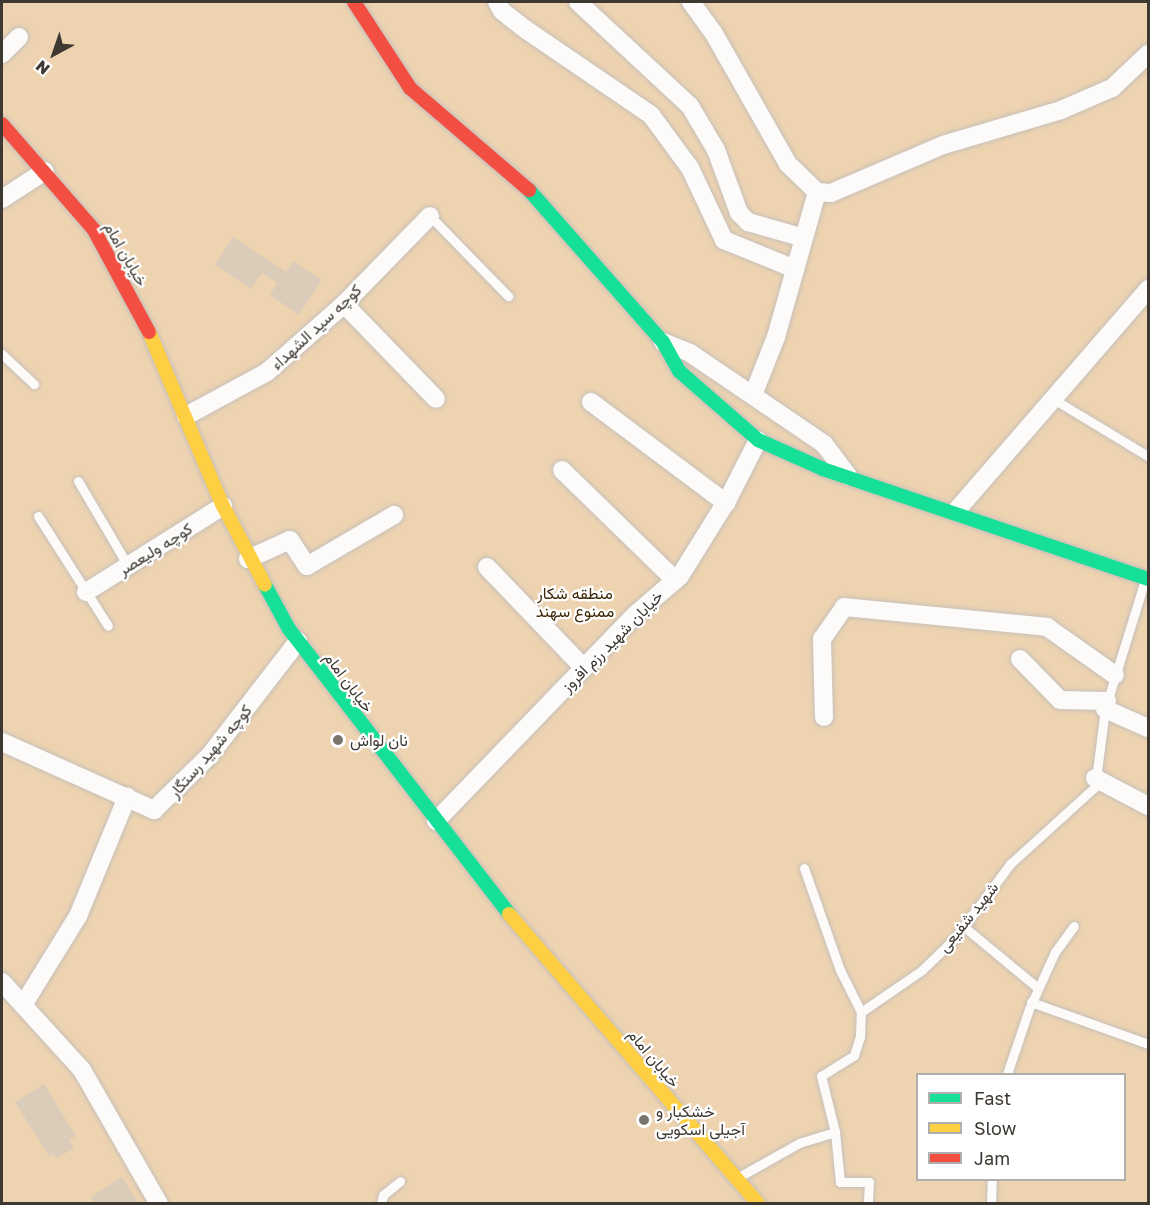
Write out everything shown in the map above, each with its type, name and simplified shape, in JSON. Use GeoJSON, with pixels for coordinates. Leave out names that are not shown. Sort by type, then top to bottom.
{"type":"FeatureCollection","features":[{"type":"Feature","properties":{"kind":"street"},"geometry":{"type":"LineString","coordinates":[[354,2],[410,88],[527,187],[663,342],[678,371],[758,440],[848,476],[1147,579]]}},
{"type":"Feature","properties":{"kind":"street"},"geometry":{"type":"LineString","coordinates":[[496,2],[502,11],[525,28],[651,115],[690,168],[724,240],[795,269]]}},
{"type":"Feature","properties":{"kind":"street"},"geometry":{"type":"LineString","coordinates":[[578,2],[690,106],[716,150],[739,213],[748,222],[804,238]]}},
{"type":"Feature","properties":{"kind":"street"},"geometry":{"type":"LineString","coordinates":[[691,2],[713,32],[788,164],[817,192],[831,193],[943,145],[1061,110],[1112,88],[1149,54]]}},
{"type":"Feature","properties":{"kind":"street"},"geometry":{"type":"LineString","coordinates":[[2,54],[20,37]]}},
{"type":"Feature","properties":{"kind":"street","name":"خیابان امام"},"geometry":{"type":"LineString","coordinates":[[2,124],[94,230],[118,271],[186,417],[248,559],[298,641],[519,927],[758,1203]]}},
{"type":"Feature","properties":{"kind":"street"},"geometry":{"type":"LineString","coordinates":[[2,199],[45,171]]}},
{"type":"Feature","properties":{"kind":"street"},"geometry":{"type":"LineString","coordinates":[[753,395],[776,337],[817,192]]}},
{"type":"Feature","properties":{"kind":"street","name":"کوچه سید الشهداء"},"geometry":{"type":"LineString","coordinates":[[186,417],[267,372],[344,304],[430,216]]}},
{"type":"Feature","properties":{"kind":"street"},"geometry":{"type":"LineString","coordinates":[[956,512],[1149,289]]}},
{"type":"Feature","properties":{"kind":"street"},"geometry":{"type":"LineString","coordinates":[[344,304],[436,399]]}},
{"type":"Feature","properties":{"kind":"street"},"geometry":{"type":"LineString","coordinates":[[663,342],[690,352],[824,444],[848,476]]}},
{"type":"Feature","properties":{"kind":"street"},"geometry":{"type":"LineString","coordinates":[[591,402],[726,503]]}},
{"type":"Feature","properties":{"kind":"street","name":"خیابان شهید رزم افروز"},"geometry":{"type":"LineString","coordinates":[[436,821],[584,668],[675,580],[726,503],[758,440]]}},
{"type":"Feature","properties":{"kind":"street"},"geometry":{"type":"LineString","coordinates":[[562,470],[675,580]]}},
{"type":"Feature","properties":{"kind":"street","name":"کوچه ولیعصر"},"geometry":{"type":"LineString","coordinates":[[86,592],[223,506]]}},
{"type":"Feature","properties":{"kind":"street"},"geometry":{"type":"LineString","coordinates":[[248,559],[290,540],[307,566],[394,515]]}},
{"type":"Feature","properties":{"kind":"street"},"geometry":{"type":"LineString","coordinates":[[488,567],[584,668]]}},
{"type":"Feature","properties":{"kind":"street"},"geometry":{"type":"LineString","coordinates":[[824,717],[822,639],[844,607],[1047,627],[1116,675]]}},
{"type":"Feature","properties":{"kind":"street","name":"کوچه شهید رستگار"},"geometry":{"type":"LineString","coordinates":[[2,742],[154,810],[165,803],[210,755],[298,641]]}},
{"type":"Feature","properties":{"kind":"street"},"geometry":{"type":"LineString","coordinates":[[1020,659],[1060,700],[1106,705],[1149,728]]}},
{"type":"Feature","properties":{"kind":"street"},"geometry":{"type":"LineString","coordinates":[[1095,778],[1149,806]]}},
{"type":"Feature","properties":{"kind":"street"},"geometry":{"type":"LineString","coordinates":[[23,1005],[78,916],[127,797]]}},
{"type":"Feature","properties":{"kind":"street"},"geometry":{"type":"LineString","coordinates":[[2,982],[82,1070],[159,1203]]}},
{"type":"Feature","properties":{"kind":"lane"},"geometry":{"type":"LineString","coordinates":[[430,216],[508,296]]}},
{"type":"Feature","properties":{"kind":"lane"},"geometry":{"type":"LineString","coordinates":[[2,354],[34,384]]}},
{"type":"Feature","properties":{"kind":"lane"},"geometry":{"type":"LineString","coordinates":[[1055,400],[1149,456]]}},
{"type":"Feature","properties":{"kind":"lane"},"geometry":{"type":"LineString","coordinates":[[78,481],[128,566]]}},
{"type":"Feature","properties":{"kind":"lane"},"geometry":{"type":"LineString","coordinates":[[39,516],[108,626]]}},
{"type":"Feature","properties":{"kind":"lane","name":"شهید شفیعی"},"geometry":{"type":"LineString","coordinates":[[861,1012],[922,970],[963,926],[1010,864],[1095,787],[1106,705],[1147,579]]}},
{"type":"Feature","properties":{"kind":"lane"},"geometry":{"type":"LineString","coordinates":[[804,868],[840,970],[861,1012],[861,1037],[854,1055],[821,1076],[836,1132],[840,1182],[869,1182],[868,1203]]}},
{"type":"Feature","properties":{"kind":"lane"},"geometry":{"type":"LineString","coordinates":[[963,926],[1038,988]]}},
{"type":"Feature","properties":{"kind":"lane"},"geometry":{"type":"LineString","coordinates":[[1007,1073],[1031,1002],[1055,952],[1074,927]]}},
{"type":"Feature","properties":{"kind":"lane"},"geometry":{"type":"LineString","coordinates":[[1031,1002],[1149,1044]]}},
{"type":"Feature","properties":{"kind":"lane"},"geometry":{"type":"LineString","coordinates":[[735,1179],[800,1143],[836,1132]]}},
{"type":"Feature","properties":{"kind":"lane"},"geometry":{"type":"LineString","coordinates":[[381,1203],[383,1195],[393,1183],[400,1181]]}},
{"type":"Feature","properties":{"kind":"lane"},"geometry":{"type":"LineString","coordinates":[[991,1203],[992,1181]]}},
{"type":"Feature","properties":{"kind":"green space","name":"منطقه شکار ممنوع سهند"},"geometry":{"type":"Polygon","coordinates":[[[2,2],[1148,2],[1148,1203],[2,1204],[2,2]]]}},
{"type":"Feature","properties":{"kind":"building"},"geometry":{"type":"Polygon","coordinates":[[[233,237],[286,272],[293,261],[322,280],[299,315],[270,295],[277,283],[262,273],[251,289],[215,265],[233,237]]]}},
{"type":"Feature","properties":{"kind":"building"},"geometry":{"type":"Polygon","coordinates":[[[44,1084],[76,1136],[69,1140],[74,1148],[56,1159],[53,1154],[49,1156],[15,1102],[44,1084]]]}},
{"type":"Feature","properties":{"kind":"building"},"geometry":{"type":"Polygon","coordinates":[[[122,1177],[139,1204],[95,1204],[91,1197],[122,1177]]]}},
{"type":"Feature","properties":{"kind":"traffic: fast"},"geometry":{"type":"LineString","coordinates":[[529,190],[663,342],[679,371],[758,440],[823,469],[1148,579]]}},
{"type":"Feature","properties":{"kind":"traffic: fast"},"geometry":{"type":"LineString","coordinates":[[265,585],[289,629],[509,914]]}},
{"type":"Feature","properties":{"kind":"traffic: slow"},"geometry":{"type":"LineString","coordinates":[[149,332],[223,506],[265,585]]}},
{"type":"Feature","properties":{"kind":"traffic: slow"},"geometry":{"type":"LineString","coordinates":[[509,914],[758,1204]]}},
{"type":"Feature","properties":{"kind":"traffic: jam"},"geometry":{"type":"LineString","coordinates":[[354,2],[410,88],[529,190]]}},
{"type":"Feature","properties":{"kind":"traffic: jam"},"geometry":{"type":"LineString","coordinates":[[2,124],[94,230],[149,332]]}},
{"type":"Feature","properties":{"kind":"place","name":"نان لواش"},"geometry":{"type":"Point","coordinates":[338,740]}},
{"type":"Feature","properties":{"kind":"place","name":"خشکبار و آجیلی اسکویی"},"geometry":{"type":"Point","coordinates":[644,1120]}}]}
